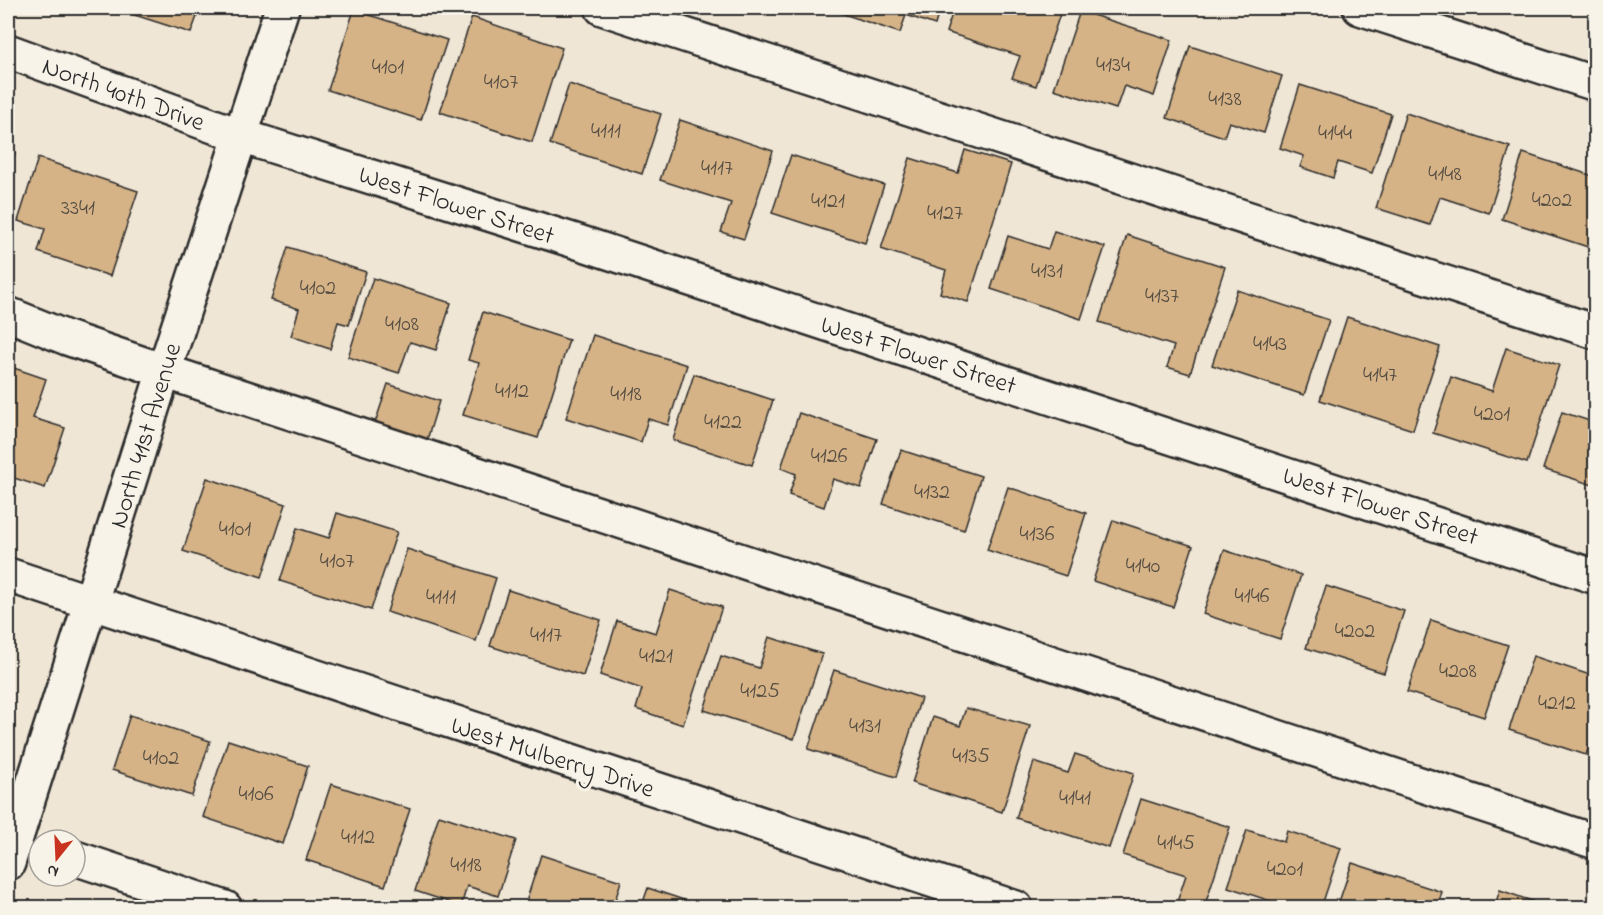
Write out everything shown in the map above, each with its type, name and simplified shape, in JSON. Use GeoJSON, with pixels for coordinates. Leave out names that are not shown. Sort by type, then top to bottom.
{"type":"FeatureCollection","features":[{"type":"Feature","properties":{"kind":"street","name":"North 41st Avenue"},"geometry":{"type":"LineString","coordinates":[[18,844],[164,371],[282,8]]}},
{"type":"Feature","properties":{"kind":"street"},"geometry":{"type":"LineString","coordinates":[[602,8],[1596,332]]}},
{"type":"Feature","properties":{"kind":"street"},"geometry":{"type":"LineString","coordinates":[[1360,8],[1596,84]]}},
{"type":"Feature","properties":{"kind":"street","name":"North 40th Drive"},"geometry":{"type":"LineString","coordinates":[[8,51],[241,136]]}},
{"type":"Feature","properties":{"kind":"street","name":"West Flower Street"},"geometry":{"type":"LineString","coordinates":[[241,136],[609,252],[1596,577]]}},
{"type":"Feature","properties":{"kind":"street"},"geometry":{"type":"LineString","coordinates":[[8,314],[67,338],[164,371],[1596,842]]}},
{"type":"Feature","properties":{"kind":"street","name":"West Mulberry Drive"},"geometry":{"type":"LineString","coordinates":[[8,575],[1016,908]]}},
{"type":"Feature","properties":{"kind":"street"},"geometry":{"type":"LineString","coordinates":[[87,862],[225,908]]}},
{"type":"Feature","properties":{"kind":"building"},"geometry":{"type":"Polygon","coordinates":[[[113,8],[200,8],[191,33],[113,8]]]}},
{"type":"Feature","properties":{"kind":"building"},"geometry":{"type":"Polygon","coordinates":[[[837,8],[940,8],[935,25],[906,15],[900,33],[835,11],[837,8]]]}},
{"type":"Feature","properties":{"kind":"building"},"geometry":{"type":"Polygon","coordinates":[[[954,8],[1062,8],[1036,86],[1012,78],[1020,56],[946,32],[954,8]]]}},
{"type":"Feature","properties":{"kind":"building"},"geometry":{"type":"Polygon","coordinates":[[[354,10],[447,40],[421,120],[328,90],[354,10]]]}},
{"type":"Feature","properties":{"kind":"building"},"geometry":{"type":"Polygon","coordinates":[[[1080,11],[1172,40],[1154,96],[1124,86],[1116,109],[1054,89],[1080,11]]]}},
{"type":"Feature","properties":{"kind":"building"},"geometry":{"type":"Polygon","coordinates":[[[472,17],[562,48],[532,142],[440,112],[472,17]]]}},
{"type":"Feature","properties":{"kind":"building"},"geometry":{"type":"Polygon","coordinates":[[[1190,46],[1282,76],[1264,133],[1229,122],[1224,137],[1167,118],[1190,46]]]}},
{"type":"Feature","properties":{"kind":"building"},"geometry":{"type":"Polygon","coordinates":[[[569,84],[661,114],[642,174],[550,144],[569,84]]]}},
{"type":"Feature","properties":{"kind":"building"},"geometry":{"type":"Polygon","coordinates":[[[1300,85],[1391,114],[1372,173],[1338,162],[1333,178],[1300,167],[1304,156],[1280,148],[1300,85]]]}},
{"type":"Feature","properties":{"kind":"building"},"geometry":{"type":"Polygon","coordinates":[[[1406,113],[1510,147],[1489,213],[1440,197],[1430,225],[1376,208],[1406,113]]]}},
{"type":"Feature","properties":{"kind":"building"},"geometry":{"type":"Polygon","coordinates":[[[680,120],[773,151],[744,239],[721,232],[731,203],[660,180],[680,120]]]}},
{"type":"Feature","properties":{"kind":"building"},"geometry":{"type":"Polygon","coordinates":[[[965,150],[1011,164],[968,302],[940,293],[946,270],[881,249],[910,158],[958,173],[965,150]]]}},
{"type":"Feature","properties":{"kind":"building"},"geometry":{"type":"Polygon","coordinates":[[[8,151],[15,153],[8,176],[8,151]]]}},
{"type":"Feature","properties":{"kind":"building"},"geometry":{"type":"Polygon","coordinates":[[[1523,153],[1596,177],[1596,235],[1591,248],[1502,219],[1523,153]]]}},
{"type":"Feature","properties":{"kind":"building"},"geometry":{"type":"Polygon","coordinates":[[[791,155],[884,185],[865,243],[772,213],[791,155]]]}},
{"type":"Feature","properties":{"kind":"building"},"geometry":{"type":"Polygon","coordinates":[[[38,158],[138,191],[110,276],[38,252],[45,229],[18,221],[38,158]]]}},
{"type":"Feature","properties":{"kind":"building"},"geometry":{"type":"Polygon","coordinates":[[[1054,231],[1105,247],[1081,319],[991,289],[1008,236],[1048,249],[1054,231]]]}},
{"type":"Feature","properties":{"kind":"building"},"geometry":{"type":"Polygon","coordinates":[[[1127,235],[1225,267],[1190,374],[1167,367],[1174,346],[1099,322],[1127,235]]]}},
{"type":"Feature","properties":{"kind":"building"},"geometry":{"type":"Polygon","coordinates":[[[288,247],[366,272],[349,325],[338,322],[330,349],[291,336],[299,309],[271,300],[288,247]]]}},
{"type":"Feature","properties":{"kind":"building"},"geometry":{"type":"Polygon","coordinates":[[[373,278],[451,303],[436,350],[410,342],[399,373],[348,357],[373,278]]]}},
{"type":"Feature","properties":{"kind":"building"},"geometry":{"type":"Polygon","coordinates":[[[1237,290],[1329,320],[1304,395],[1212,365],[1237,290]]]}},
{"type":"Feature","properties":{"kind":"building"},"geometry":{"type":"Polygon","coordinates":[[[483,312],[569,340],[538,438],[463,415],[479,363],[468,360],[483,312]]]}},
{"type":"Feature","properties":{"kind":"building"},"geometry":{"type":"Polygon","coordinates":[[[1347,317],[1440,347],[1413,430],[1320,400],[1347,317]]]}},
{"type":"Feature","properties":{"kind":"building"},"geometry":{"type":"Polygon","coordinates":[[[593,335],[687,365],[668,425],[648,419],[641,442],[566,418],[593,335]]]}},
{"type":"Feature","properties":{"kind":"building"},"geometry":{"type":"Polygon","coordinates":[[[1506,348],[1559,365],[1527,463],[1433,433],[1451,377],[1492,391],[1506,348]]]}},
{"type":"Feature","properties":{"kind":"building"},"geometry":{"type":"Polygon","coordinates":[[[8,366],[46,379],[33,418],[65,428],[45,488],[8,476],[8,366]]]}},
{"type":"Feature","properties":{"kind":"building"},"geometry":{"type":"Polygon","coordinates":[[[694,374],[773,400],[752,465],[673,440],[694,374]]]}},
{"type":"Feature","properties":{"kind":"building"},"geometry":{"type":"Polygon","coordinates":[[[388,384],[439,401],[427,440],[375,423],[388,384]]]}},
{"type":"Feature","properties":{"kind":"building"},"geometry":{"type":"Polygon","coordinates":[[[1562,412],[1596,423],[1596,486],[1543,469],[1562,412]]]}},
{"type":"Feature","properties":{"kind":"building"},"geometry":{"type":"Polygon","coordinates":[[[799,413],[877,439],[861,488],[833,479],[824,507],[789,495],[796,474],[781,468],[799,413]]]}},
{"type":"Feature","properties":{"kind":"building"},"geometry":{"type":"Polygon","coordinates":[[[901,450],[981,476],[964,530],[883,504],[901,450]]]}},
{"type":"Feature","properties":{"kind":"building"},"geometry":{"type":"Polygon","coordinates":[[[207,478],[286,504],[262,577],[183,551],[207,478]]]}},
{"type":"Feature","properties":{"kind":"building"},"geometry":{"type":"Polygon","coordinates":[[[1008,487],[1086,513],[1066,576],[987,550],[1008,487]]]}},
{"type":"Feature","properties":{"kind":"building"},"geometry":{"type":"Polygon","coordinates":[[[337,513],[397,532],[371,610],[280,581],[297,528],[329,538],[337,513]]]}},
{"type":"Feature","properties":{"kind":"building"},"geometry":{"type":"Polygon","coordinates":[[[1113,520],[1193,546],[1173,607],[1093,581],[1113,520]]]}},
{"type":"Feature","properties":{"kind":"building"},"geometry":{"type":"Polygon","coordinates":[[[407,549],[496,578],[476,641],[387,612],[407,549]]]}},
{"type":"Feature","properties":{"kind":"building"},"geometry":{"type":"Polygon","coordinates":[[[1224,550],[1301,575],[1280,639],[1203,614],[1224,550]]]}},
{"type":"Feature","properties":{"kind":"building"},"geometry":{"type":"Polygon","coordinates":[[[1326,586],[1404,611],[1384,673],[1306,648],[1326,586]]]}},
{"type":"Feature","properties":{"kind":"building"},"geometry":{"type":"Polygon","coordinates":[[[508,590],[601,620],[583,676],[490,646],[508,590]]]}},
{"type":"Feature","properties":{"kind":"building"},"geometry":{"type":"Polygon","coordinates":[[[670,590],[722,607],[683,725],[636,709],[642,689],[600,675],[617,621],[656,633],[670,590]]]}},
{"type":"Feature","properties":{"kind":"building"},"geometry":{"type":"Polygon","coordinates":[[[1431,620],[1508,645],[1484,717],[1407,692],[1431,620]]]}},
{"type":"Feature","properties":{"kind":"building"},"geometry":{"type":"Polygon","coordinates":[[[769,637],[822,654],[794,739],[704,710],[721,656],[759,668],[769,637]]]}},
{"type":"Feature","properties":{"kind":"building"},"geometry":{"type":"Polygon","coordinates":[[[1533,656],[1596,677],[1596,726],[1586,755],[1509,730],[1533,656]]]}},
{"type":"Feature","properties":{"kind":"building"},"geometry":{"type":"Polygon","coordinates":[[[834,670],[921,698],[896,777],[808,749],[834,670]]]}},
{"type":"Feature","properties":{"kind":"building"},"geometry":{"type":"Polygon","coordinates":[[[966,708],[1030,726],[1002,812],[912,783],[933,717],[960,726],[966,708]]]}},
{"type":"Feature","properties":{"kind":"building"},"geometry":{"type":"Polygon","coordinates":[[[130,715],[210,741],[192,796],[112,770],[130,715]]]}},
{"type":"Feature","properties":{"kind":"building"},"geometry":{"type":"Polygon","coordinates":[[[228,740],[308,766],[283,844],[203,817],[228,740]]]}},
{"type":"Feature","properties":{"kind":"building"},"geometry":{"type":"Polygon","coordinates":[[[1075,754],[1134,773],[1109,848],[1016,818],[1034,762],[1068,773],[1075,754]]]}},
{"type":"Feature","properties":{"kind":"building"},"geometry":{"type":"Polygon","coordinates":[[[331,784],[410,809],[385,886],[306,860],[331,784]]]}},
{"type":"Feature","properties":{"kind":"building"},"geometry":{"type":"Polygon","coordinates":[[[1141,799],[1230,827],[1204,908],[1183,908],[1176,905],[1186,875],[1123,855],[1141,799]]]}},
{"type":"Feature","properties":{"kind":"building"},"geometry":{"type":"Polygon","coordinates":[[[439,815],[516,840],[498,896],[467,886],[461,906],[415,891],[439,815]]]}},
{"type":"Feature","properties":{"kind":"building"},"geometry":{"type":"Polygon","coordinates":[[[1247,830],[1284,842],[1287,831],[1341,848],[1321,908],[1292,908],[1228,887],[1247,830]]]}},
{"type":"Feature","properties":{"kind":"building"},"geometry":{"type":"Polygon","coordinates":[[[541,855],[621,881],[613,908],[524,908],[541,855]]]}},
{"type":"Feature","properties":{"kind":"building"},"geometry":{"type":"Polygon","coordinates":[[[1352,863],[1442,892],[1437,908],[1337,908],[1352,863]]]}},
{"type":"Feature","properties":{"kind":"building"},"geometry":{"type":"Polygon","coordinates":[[[648,888],[708,908],[641,908],[648,888]]]}},
{"type":"Feature","properties":{"kind":"building"},"geometry":{"type":"Polygon","coordinates":[[[1500,890],[1552,908],[1494,908],[1500,890]]]}}]}
